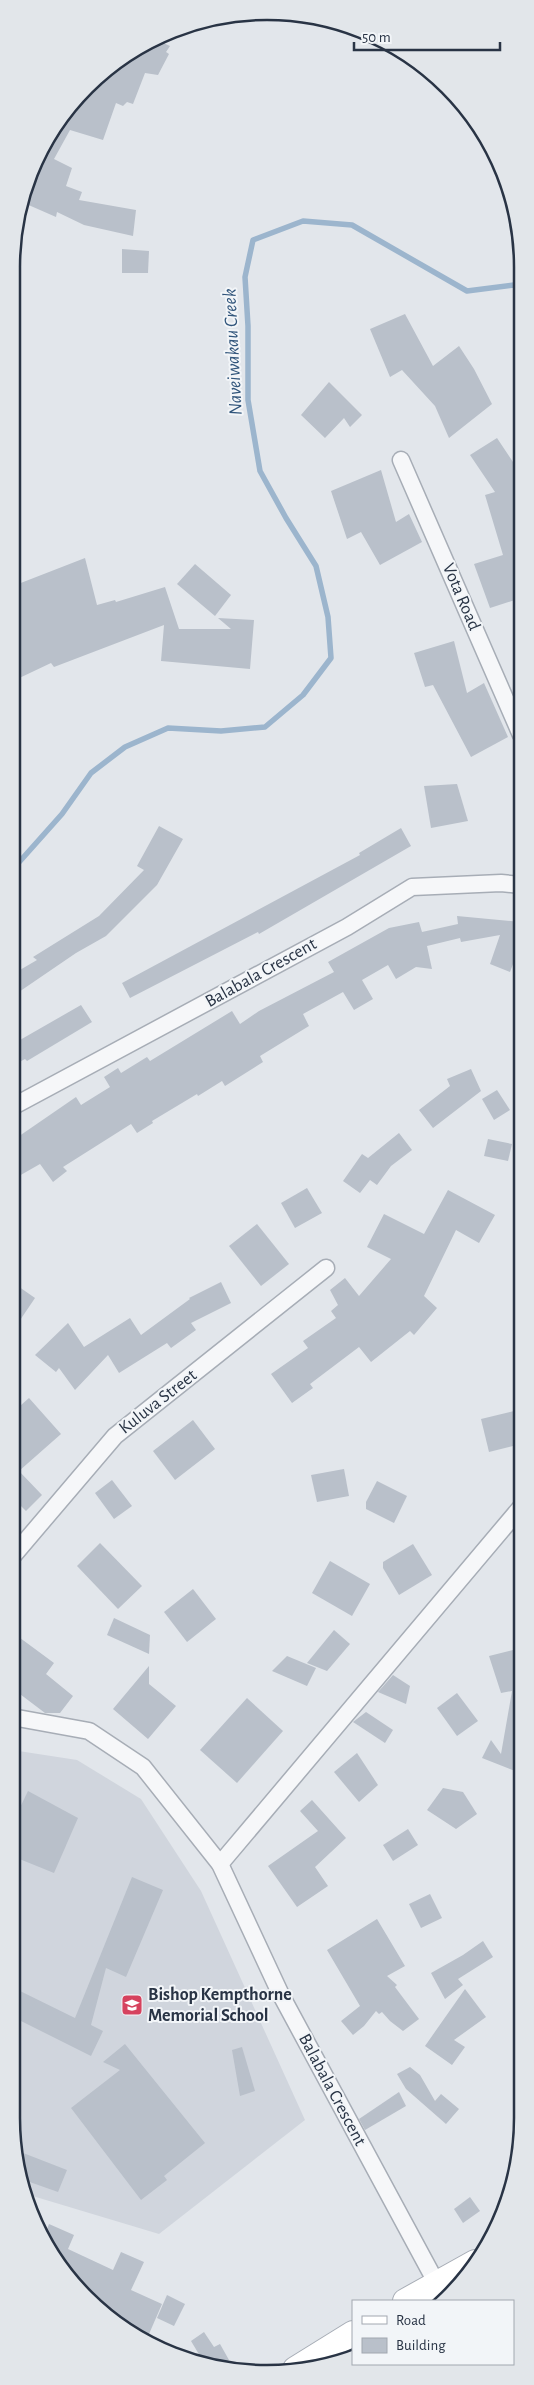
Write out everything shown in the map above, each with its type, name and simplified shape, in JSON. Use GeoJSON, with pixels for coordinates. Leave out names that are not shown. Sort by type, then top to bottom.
{"type":"FeatureCollection","features":[{"type":"Feature","properties":{"kind":"main road"},"geometry":{"type":"LineString","coordinates":[[408,2300],[439,2290],[457,2276]]}},
{"type":"Feature","properties":{"kind":"main road"},"geometry":{"type":"LineString","coordinates":[[309,2361],[352,2335]]}},
{"type":"Feature","properties":{"kind":"street","name":"Vota Road"},"geometry":{"type":"LineString","coordinates":[[401,460],[514,719]]}},
{"type":"Feature","properties":{"kind":"street","name":"Balabala Crescent"},"geometry":{"type":"LineString","coordinates":[[20,1103],[338,931],[412,887],[501,883],[514,884]]}},
{"type":"Feature","properties":{"kind":"street","name":"Kuluva Street"},"geometry":{"type":"LineString","coordinates":[[20,1548],[115,1436],[326,1268]]}},
{"type":"Feature","properties":{"kind":"street"},"geometry":{"type":"LineString","coordinates":[[220,1864],[514,1514]]}},
{"type":"Feature","properties":{"kind":"street","name":"Balabala Crescent"},"geometry":{"type":"LineString","coordinates":[[20,1718],[89,1730],[143,1767],[220,1864],[281,1994],[439,2290]]}},
{"type":"Feature","properties":{"kind":"shaded area","name":"Bishop Kempthorne Memorial School"},"geometry":{"type":"Polygon","coordinates":[[[20,1751],[77,1760],[141,1799],[201,1891],[305,2120],[159,2234],[33,2196],[28,2182],[22,2150],[20,2118],[20,1751]]]}},
{"type":"Feature","properties":{"kind":"building"},"geometry":{"type":"Polygon","coordinates":[[[163,43],[170,46],[166,52],[169,54],[158,75],[145,73],[133,104],[127,102],[123,106],[116,103],[103,140],[70,130],[54,159],[72,168],[66,186],[82,192],[79,200],[136,210],[133,236],[84,225],[57,212],[56,217],[28,205],[39,172],[53,143],[81,104],[104,81],[158,45],[163,43]]]}},
{"type":"Feature","properties":{"kind":"building"},"geometry":{"type":"Polygon","coordinates":[[[122,249],[149,251],[148,273],[122,273],[122,249]]]}},
{"type":"Feature","properties":{"kind":"building"},"geometry":{"type":"Polygon","coordinates":[[[405,314],[433,366],[459,346],[474,369],[492,404],[449,438],[435,406],[402,370],[390,377],[370,329],[405,314]]]}},
{"type":"Feature","properties":{"kind":"building"},"geometry":{"type":"Polygon","coordinates":[[[329,382],[362,415],[350,427],[344,418],[325,438],[301,415],[329,382]]]}},
{"type":"Feature","properties":{"kind":"building"},"geometry":{"type":"Polygon","coordinates":[[[497,438],[514,464],[514,600],[490,608],[474,564],[503,555],[485,495],[495,492],[470,455],[497,438]]]}},
{"type":"Feature","properties":{"kind":"building"},"geometry":{"type":"Polygon","coordinates":[[[381,470],[396,522],[409,514],[422,542],[380,565],[361,532],[347,539],[331,491],[381,470]]]}},
{"type":"Feature","properties":{"kind":"building"},"geometry":{"type":"Polygon","coordinates":[[[85,558],[97,605],[115,600],[116,602],[165,587],[179,629],[231,629],[218,618],[254,620],[250,669],[161,661],[164,625],[54,667],[51,663],[20,678],[20,583],[85,558]]]}},
{"type":"Feature","properties":{"kind":"building"},"geometry":{"type":"Polygon","coordinates":[[[195,564],[231,595],[215,616],[177,584],[195,564]]]}},
{"type":"Feature","properties":{"kind":"building"},"geometry":{"type":"Polygon","coordinates":[[[454,641],[467,693],[484,683],[508,737],[471,757],[433,685],[425,687],[414,653],[454,641]]]}},
{"type":"Feature","properties":{"kind":"building"},"geometry":{"type":"Polygon","coordinates":[[[457,784],[468,821],[431,828],[424,786],[457,784]]]}},
{"type":"Feature","properties":{"kind":"building"},"geometry":{"type":"Polygon","coordinates":[[[159,826],[183,839],[157,885],[106,936],[76,953],[20,991],[20,970],[37,960],[33,957],[99,916],[144,870],[137,866],[159,826]]]}},
{"type":"Feature","properties":{"kind":"building"},"geometry":{"type":"Polygon","coordinates":[[[401,828],[411,846],[259,934],[258,932],[130,998],[122,983],[360,855],[359,853],[401,828]]]}},
{"type":"Feature","properties":{"kind":"building"},"geometry":{"type":"Polygon","coordinates":[[[457,916],[514,921],[514,961],[510,972],[490,964],[500,935],[461,942],[460,938],[427,946],[432,969],[416,967],[396,979],[388,965],[362,980],[373,999],[354,1010],[343,992],[303,1014],[309,1026],[260,1056],[263,1062],[225,1086],[222,1081],[198,1096],[197,1094],[152,1121],[153,1123],[137,1133],[131,1124],[63,1167],[67,1171],[53,1182],[40,1164],[20,1175],[20,1136],[76,1097],[81,1105],[110,1087],[104,1077],[118,1068],[121,1073],[147,1057],[150,1061],[232,1011],[240,1024],[259,1011],[334,972],[328,962],[389,928],[419,922],[422,932],[458,924],[457,916]]]}},
{"type":"Feature","properties":{"kind":"building"},"geometry":{"type":"Polygon","coordinates":[[[81,1005],[92,1022],[27,1061],[25,1059],[20,1062],[20,1040],[81,1005]]]}},
{"type":"Feature","properties":{"kind":"building"},"geometry":{"type":"Polygon","coordinates":[[[471,1069],[481,1091],[433,1128],[419,1110],[450,1086],[447,1079],[471,1069]]]}},
{"type":"Feature","properties":{"kind":"building"},"geometry":{"type":"Polygon","coordinates":[[[497,1090],[510,1110],[494,1120],[482,1099],[497,1090]]]}},
{"type":"Feature","properties":{"kind":"building"},"geometry":{"type":"Polygon","coordinates":[[[399,1133],[412,1150],[391,1166],[377,1185],[370,1180],[360,1193],[343,1181],[362,1154],[368,1158],[399,1133]]]}},
{"type":"Feature","properties":{"kind":"building"},"geometry":{"type":"Polygon","coordinates":[[[488,1139],[512,1144],[508,1161],[484,1156],[488,1139]]]}},
{"type":"Feature","properties":{"kind":"building"},"geometry":{"type":"Polygon","coordinates":[[[307,1188],[322,1213],[295,1228],[281,1203],[307,1188]]]}},
{"type":"Feature","properties":{"kind":"building"},"geometry":{"type":"Polygon","coordinates":[[[448,1190],[495,1215],[479,1243],[456,1230],[424,1296],[437,1308],[414,1335],[410,1331],[371,1362],[359,1347],[310,1384],[313,1388],[292,1403],[271,1374],[308,1348],[303,1341],[336,1318],[331,1311],[338,1305],[330,1290],[345,1278],[359,1296],[391,1259],[367,1247],[384,1214],[424,1234],[448,1190]]]}},
{"type":"Feature","properties":{"kind":"building"},"geometry":{"type":"Polygon","coordinates":[[[257,1224],[289,1264],[261,1286],[229,1246],[257,1224]]]}},
{"type":"Feature","properties":{"kind":"building"},"geometry":{"type":"Polygon","coordinates":[[[221,1282],[231,1303],[191,1323],[196,1330],[171,1348],[167,1343],[119,1373],[108,1355],[75,1390],[59,1368],[56,1372],[35,1355],[68,1323],[84,1347],[130,1318],[141,1335],[189,1298],[221,1282]]]}},
{"type":"Feature","properties":{"kind":"building"},"geometry":{"type":"Polygon","coordinates":[[[20,1288],[35,1298],[20,1320],[20,1288]]]}},
{"type":"Feature","properties":{"kind":"building"},"geometry":{"type":"Polygon","coordinates":[[[29,1398],[61,1434],[20,1470],[20,1406],[29,1398]]]}},
{"type":"Feature","properties":{"kind":"building"},"geometry":{"type":"Polygon","coordinates":[[[514,1411],[514,1446],[489,1452],[481,1419],[514,1411]]]}},
{"type":"Feature","properties":{"kind":"building"},"geometry":{"type":"Polygon","coordinates":[[[193,1420],[215,1449],[175,1480],[153,1451],[193,1420]]]}},
{"type":"Feature","properties":{"kind":"building"},"geometry":{"type":"Polygon","coordinates":[[[344,1469],[349,1496],[317,1502],[311,1475],[344,1469]]]}},
{"type":"Feature","properties":{"kind":"building"},"geometry":{"type":"Polygon","coordinates":[[[20,1472],[42,1495],[26,1511],[20,1505],[20,1472]]]}},
{"type":"Feature","properties":{"kind":"building"},"geometry":{"type":"Polygon","coordinates":[[[112,1480],[132,1506],[114,1519],[95,1493],[112,1480]]]}},
{"type":"Feature","properties":{"kind":"building"},"geometry":{"type":"Polygon","coordinates":[[[377,1481],[407,1496],[394,1523],[366,1509],[366,1502],[377,1481]]]}},
{"type":"Feature","properties":{"kind":"building"},"geometry":{"type":"Polygon","coordinates":[[[100,1543],[142,1586],[118,1609],[77,1566],[100,1543]]]}},
{"type":"Feature","properties":{"kind":"building"},"geometry":{"type":"Polygon","coordinates":[[[413,1544],[432,1575],[399,1595],[383,1568],[383,1562],[413,1544]]]}},
{"type":"Feature","properties":{"kind":"building"},"geometry":{"type":"Polygon","coordinates":[[[330,1561],[370,1584],[352,1616],[312,1593],[330,1561]]]}},
{"type":"Feature","properties":{"kind":"building"},"geometry":{"type":"Polygon","coordinates":[[[193,1589],[216,1619],[187,1642],[164,1612],[193,1589]]]}},
{"type":"Feature","properties":{"kind":"building"},"geometry":{"type":"Polygon","coordinates":[[[114,1618],[150,1635],[149,1654],[107,1635],[114,1618]]]}},
{"type":"Feature","properties":{"kind":"building"},"geometry":{"type":"Polygon","coordinates":[[[334,1630],[350,1644],[327,1671],[307,1663],[334,1630]]]}},
{"type":"Feature","properties":{"kind":"building"},"geometry":{"type":"Polygon","coordinates":[[[20,1638],[54,1663],[46,1674],[73,1696],[60,1713],[45,1713],[20,1694],[20,1638]]]}},
{"type":"Feature","properties":{"kind":"building"},"geometry":{"type":"Polygon","coordinates":[[[514,1650],[514,1771],[482,1758],[491,1740],[501,1754],[512,1691],[501,1693],[489,1656],[514,1650]]]}},
{"type":"Feature","properties":{"kind":"building"},"geometry":{"type":"Polygon","coordinates":[[[287,1656],[316,1668],[307,1686],[272,1671],[287,1656]]]}},
{"type":"Feature","properties":{"kind":"building"},"geometry":{"type":"Polygon","coordinates":[[[149,1666],[149,1684],[176,1706],[148,1739],[113,1709],[149,1666]]]}},
{"type":"Feature","properties":{"kind":"building"},"geometry":{"type":"Polygon","coordinates":[[[393,1675],[410,1686],[406,1704],[378,1692],[393,1675]]]}},
{"type":"Feature","properties":{"kind":"building"},"geometry":{"type":"Polygon","coordinates":[[[457,1693],[478,1721],[457,1736],[437,1708],[457,1693]]]}},
{"type":"Feature","properties":{"kind":"building"},"geometry":{"type":"Polygon","coordinates":[[[247,1698],[283,1731],[237,1783],[200,1750],[247,1698]]]}},
{"type":"Feature","properties":{"kind":"building"},"geometry":{"type":"Polygon","coordinates":[[[366,1712],[393,1730],[385,1743],[353,1722],[366,1712]]]}},
{"type":"Feature","properties":{"kind":"building"},"geometry":{"type":"Polygon","coordinates":[[[357,1753],[378,1785],[359,1802],[334,1772],[357,1753]]]}},
{"type":"Feature","properties":{"kind":"building"},"geometry":{"type":"Polygon","coordinates":[[[443,1788],[463,1792],[477,1814],[456,1829],[427,1810],[443,1788]]]}},
{"type":"Feature","properties":{"kind":"building"},"geometry":{"type":"Polygon","coordinates":[[[28,1791],[78,1818],[54,1873],[20,1859],[20,1808],[28,1791]]]}},
{"type":"Feature","properties":{"kind":"building"},"geometry":{"type":"Polygon","coordinates":[[[312,1800],[346,1838],[315,1867],[328,1886],[297,1907],[268,1866],[318,1831],[300,1811],[312,1800]]]}},
{"type":"Feature","properties":{"kind":"building"},"geometry":{"type":"Polygon","coordinates":[[[408,1829],[418,1845],[393,1861],[383,1845],[408,1829]]]}},
{"type":"Feature","properties":{"kind":"building"},"geometry":{"type":"Polygon","coordinates":[[[132,1877],[163,1890],[126,1977],[106,1968],[91,2025],[103,2031],[91,2056],[20,2020],[20,1991],[75,2018],[132,1877]]]}},
{"type":"Feature","properties":{"kind":"building"},"geometry":{"type":"Polygon","coordinates":[[[430,1894],[442,1918],[421,1928],[409,1904],[430,1894]]]}},
{"type":"Feature","properties":{"kind":"building"},"geometry":{"type":"Polygon","coordinates":[[[377,1919],[405,1966],[387,1976],[397,1985],[395,1987],[419,2019],[403,2031],[382,2012],[379,2014],[376,2011],[364,2026],[353,2035],[341,2021],[360,2006],[327,1950],[377,1919]]]}},
{"type":"Feature","properties":{"kind":"building"},"geometry":{"type":"Polygon","coordinates":[[[483,1941],[493,1957],[458,1979],[463,1985],[445,1999],[431,1973],[483,1941]]]}},
{"type":"Feature","properties":{"kind":"building"},"geometry":{"type":"Polygon","coordinates":[[[465,1989],[486,2017],[454,2040],[465,2047],[452,2065],[425,2046],[465,1989]]]}},
{"type":"Feature","properties":{"kind":"building"},"geometry":{"type":"Polygon","coordinates":[[[125,2044],[205,2143],[164,2176],[167,2180],[141,2200],[71,2108],[120,2070],[103,2062],[125,2044]]]}},
{"type":"Feature","properties":{"kind":"building"},"geometry":{"type":"Polygon","coordinates":[[[242,2047],[255,2091],[240,2096],[232,2050],[242,2047]]]}},
{"type":"Feature","properties":{"kind":"building"},"geometry":{"type":"Polygon","coordinates":[[[410,2067],[420,2075],[435,2101],[441,2094],[459,2109],[446,2124],[406,2089],[397,2074],[410,2067]]]}},
{"type":"Feature","properties":{"kind":"building"},"geometry":{"type":"Polygon","coordinates":[[[399,2092],[406,2106],[365,2130],[359,2119],[399,2092]]]}},
{"type":"Feature","properties":{"kind":"building"},"geometry":{"type":"Polygon","coordinates":[[[23,2153],[67,2170],[58,2192],[28,2181],[23,2153]]]}},
{"type":"Feature","properties":{"kind":"building"},"geometry":{"type":"Polygon","coordinates":[[[470,2197],[480,2211],[463,2223],[454,2209],[470,2197]]]}},
{"type":"Feature","properties":{"kind":"building"},"geometry":{"type":"Polygon","coordinates":[[[49,2224],[74,2235],[68,2249],[113,2270],[121,2252],[144,2262],[131,2290],[162,2304],[149,2335],[117,2314],[92,2293],[71,2268],[47,2230],[49,2224]]]}},
{"type":"Feature","properties":{"kind":"building"},"geometry":{"type":"Polygon","coordinates":[[[167,2295],[185,2304],[174,2326],[157,2318],[167,2295]]]}},
{"type":"Feature","properties":{"kind":"building"},"geometry":{"type":"Polygon","coordinates":[[[204,2332],[214,2347],[220,2344],[229,2360],[227,2361],[200,2356],[191,2341],[204,2332]]]}},
{"type":"Feature","properties":{"kind":"waterway","name":"Naveiwakau Creek"},"geometry":{"type":"LineString","coordinates":[[20,861],[62,814],[91,773],[125,747],[168,728],[221,731],[265,727],[303,695],[331,658],[328,617],[316,566],[260,471],[248,400],[248,326],[245,277],[253,240],[303,221],[352,225],[467,291],[514,285]]}},
{"type":"Feature","properties":{"kind":"place","name":"Bishop Kempthorne Memorial School"},"geometry":{"type":"Point","coordinates":[132,2005]}}]}
